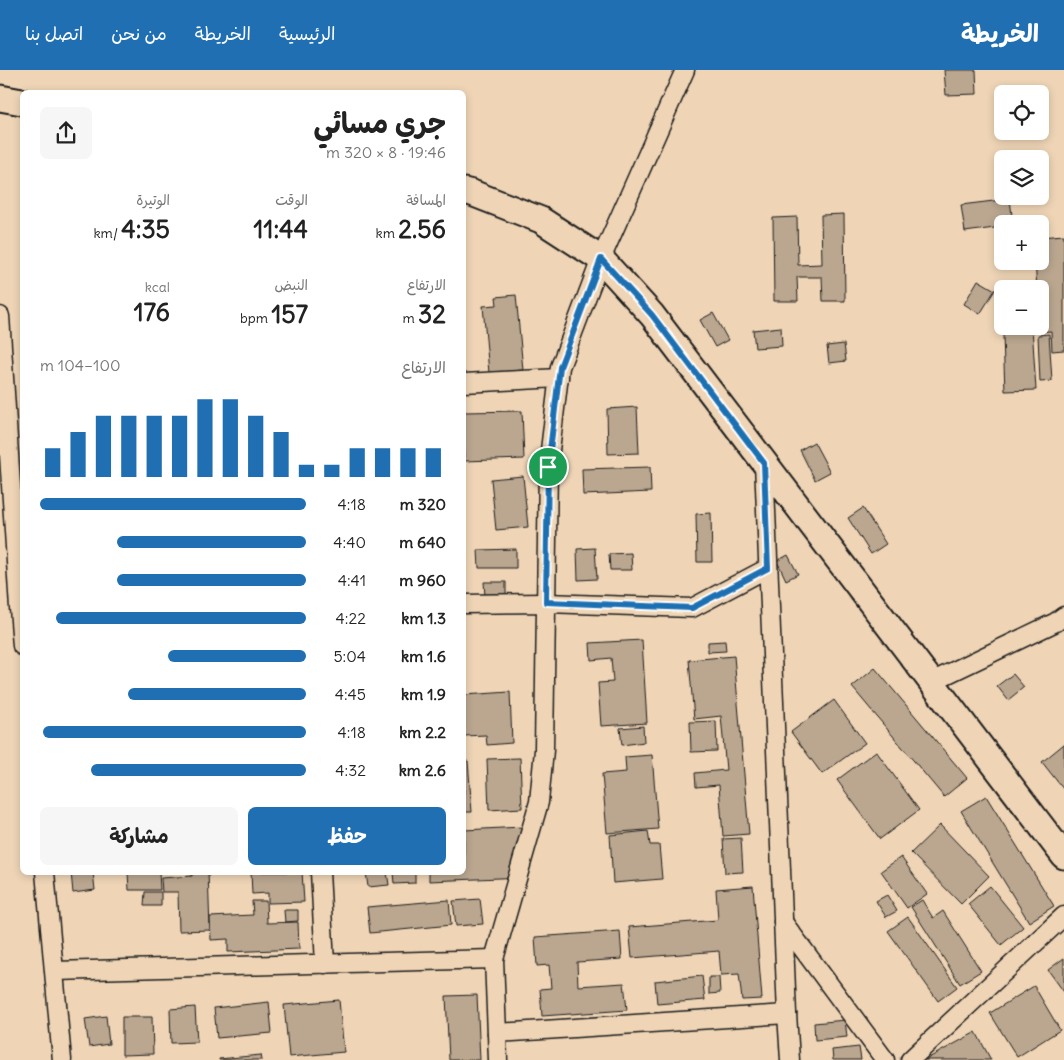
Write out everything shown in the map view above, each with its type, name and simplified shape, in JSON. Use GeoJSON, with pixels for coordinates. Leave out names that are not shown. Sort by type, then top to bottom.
{"type":"FeatureCollection","features":[{"type":"Feature","properties":{"kind":"street"},"geometry":{"type":"LineString","coordinates":[[498,1060],[494,960],[539,802],[544,750],[548,467],[560,367],[601,259],[684,70]]}},
{"type":"Feature","properties":{"kind":"street"},"geometry":{"type":"LineString","coordinates":[[0,98],[20,102]]}},
{"type":"Feature","properties":{"kind":"street"},"geometry":{"type":"LineString","coordinates":[[466,192],[541,220],[601,259],[652,315],[1064,856]]}},
{"type":"Feature","properties":{"kind":"street"},"geometry":{"type":"LineString","coordinates":[[0,316],[14,409],[20,573]]}},
{"type":"Feature","properties":{"kind":"street"},"geometry":{"type":"LineString","coordinates":[[466,384],[559,378]]}},
{"type":"Feature","properties":{"kind":"street"},"geometry":{"type":"LineString","coordinates":[[764,463],[790,1060]]}},
{"type":"Feature","properties":{"kind":"street"},"geometry":{"type":"LineString","coordinates":[[466,604],[546,602],[692,608],[768,568]]}},
{"type":"Feature","properties":{"kind":"street"},"geometry":{"type":"LineString","coordinates":[[931,682],[1056,622],[1064,616]]}},
{"type":"Feature","properties":{"kind":"street"},"geometry":{"type":"LineString","coordinates":[[45,875],[62,1060]]}},
{"type":"Feature","properties":{"kind":"street"},"geometry":{"type":"LineString","coordinates":[[320,875],[325,964]]}},
{"type":"Feature","properties":{"kind":"street"},"geometry":{"type":"LineString","coordinates":[[910,1060],[1064,916]]}},
{"type":"Feature","properties":{"kind":"street"},"geometry":{"type":"LineString","coordinates":[[783,922],[882,1058]]}},
{"type":"Feature","properties":{"kind":"street"},"geometry":{"type":"LineString","coordinates":[[55,971],[494,960]]}},
{"type":"Feature","properties":{"kind":"street"},"geometry":{"type":"LineString","coordinates":[[497,1033],[787,1014]]}},
{"type":"Feature","properties":{"kind":"building"},"geometry":{"type":"Polygon","coordinates":[[[944,70],[976,70],[977,94],[946,95],[944,70]]]}},
{"type":"Feature","properties":{"kind":"building"},"geometry":{"type":"Polygon","coordinates":[[[994,201],[994,205],[1011,205],[1012,215],[994,215],[994,228],[965,232],[961,205],[994,201]]]}},
{"type":"Feature","properties":{"kind":"building"},"geometry":{"type":"Polygon","coordinates":[[[844,214],[845,301],[823,301],[822,277],[797,277],[798,301],[774,301],[773,218],[797,217],[798,265],[822,264],[821,215],[844,214]]]}},
{"type":"Feature","properties":{"kind":"building"},"geometry":{"type":"Polygon","coordinates":[[[1064,235],[1064,350],[1052,351],[1051,331],[1049,331],[1049,280],[1036,280],[1036,270],[1049,270],[1049,236],[1064,235]]]}},
{"type":"Feature","properties":{"kind":"building"},"geometry":{"type":"Polygon","coordinates":[[[978,280],[994,289],[980,314],[964,304],[978,280]]]}},
{"type":"Feature","properties":{"kind":"building"},"geometry":{"type":"Polygon","coordinates":[[[516,295],[523,370],[489,373],[483,306],[497,305],[496,297],[516,295]]]}},
{"type":"Feature","properties":{"kind":"building"},"geometry":{"type":"Polygon","coordinates":[[[713,313],[728,340],[715,347],[700,320],[713,313]]]}},
{"type":"Feature","properties":{"kind":"building"},"geometry":{"type":"Polygon","coordinates":[[[781,327],[782,346],[755,348],[753,330],[781,327]]]}},
{"type":"Feature","properties":{"kind":"building"},"geometry":{"type":"Polygon","coordinates":[[[1049,334],[1052,381],[1040,382],[1038,335],[1049,334]]]}},
{"type":"Feature","properties":{"kind":"building"},"geometry":{"type":"Polygon","coordinates":[[[1003,335],[1033,335],[1036,390],[1005,391],[1003,335]]]}},
{"type":"Feature","properties":{"kind":"building"},"geometry":{"type":"Polygon","coordinates":[[[844,344],[846,361],[829,363],[827,346],[844,344]]]}},
{"type":"Feature","properties":{"kind":"building"},"geometry":{"type":"Polygon","coordinates":[[[637,407],[639,453],[608,454],[607,409],[637,407]]]}},
{"type":"Feature","properties":{"kind":"building"},"geometry":{"type":"Polygon","coordinates":[[[522,411],[524,459],[466,461],[466,412],[522,411]]]}},
{"type":"Feature","properties":{"kind":"building"},"geometry":{"type":"Polygon","coordinates":[[[814,442],[830,472],[815,480],[800,450],[814,442]]]}},
{"type":"Feature","properties":{"kind":"building"},"geometry":{"type":"Polygon","coordinates":[[[650,467],[651,492],[583,495],[582,469],[650,467]]]}},
{"type":"Feature","properties":{"kind":"building"},"geometry":{"type":"Polygon","coordinates":[[[523,476],[528,527],[496,530],[491,479],[523,476]]]}},
{"type":"Feature","properties":{"kind":"building"},"geometry":{"type":"Polygon","coordinates":[[[863,508],[886,544],[871,554],[848,518],[863,508]]]}},
{"type":"Feature","properties":{"kind":"building"},"geometry":{"type":"Polygon","coordinates":[[[711,513],[712,562],[697,562],[696,514],[711,513]]]}},
{"type":"Feature","properties":{"kind":"building"},"geometry":{"type":"Polygon","coordinates":[[[595,548],[597,579],[578,580],[577,549],[595,548]]]}},
{"type":"Feature","properties":{"kind":"building"},"geometry":{"type":"Polygon","coordinates":[[[516,549],[516,568],[479,568],[478,550],[516,549]]]}},
{"type":"Feature","properties":{"kind":"building"},"geometry":{"type":"Polygon","coordinates":[[[631,553],[632,570],[610,570],[609,554],[631,553]]]}},
{"type":"Feature","properties":{"kind":"building"},"geometry":{"type":"Polygon","coordinates":[[[788,555],[798,574],[786,580],[777,561],[788,555]]]}},
{"type":"Feature","properties":{"kind":"building"},"geometry":{"type":"Polygon","coordinates":[[[484,582],[506,582],[506,596],[485,596],[484,582]]]}},
{"type":"Feature","properties":{"kind":"building"},"geometry":{"type":"Polygon","coordinates":[[[642,640],[647,723],[601,726],[598,683],[613,682],[611,658],[591,660],[590,643],[642,640]]]}},
{"type":"Feature","properties":{"kind":"building"},"geometry":{"type":"Polygon","coordinates":[[[725,641],[726,651],[708,652],[708,642],[725,641]]]}},
{"type":"Feature","properties":{"kind":"building"},"geometry":{"type":"Polygon","coordinates":[[[734,656],[749,834],[723,836],[719,785],[696,787],[695,773],[726,770],[721,716],[694,719],[689,660],[734,656]]]}},
{"type":"Feature","properties":{"kind":"building"},"geometry":{"type":"Polygon","coordinates":[[[875,668],[967,778],[944,797],[852,687],[875,668]]]}},
{"type":"Feature","properties":{"kind":"building"},"geometry":{"type":"Polygon","coordinates":[[[1013,674],[1024,687],[1008,700],[997,686],[1013,674]]]}},
{"type":"Feature","properties":{"kind":"building"},"geometry":{"type":"Polygon","coordinates":[[[510,692],[512,743],[487,745],[486,735],[466,736],[466,695],[510,692]]]}},
{"type":"Feature","properties":{"kind":"building"},"geometry":{"type":"Polygon","coordinates":[[[834,700],[865,743],[822,774],[791,732],[834,700]]]}},
{"type":"Feature","properties":{"kind":"building"},"geometry":{"type":"Polygon","coordinates":[[[716,721],[717,751],[691,752],[690,722],[716,721]]]}},
{"type":"Feature","properties":{"kind":"building"},"geometry":{"type":"Polygon","coordinates":[[[643,726],[644,742],[622,745],[620,728],[643,726]]]}},
{"type":"Feature","properties":{"kind":"building"},"geometry":{"type":"Polygon","coordinates":[[[1064,744],[1064,790],[1042,762],[1064,744]]]}},
{"type":"Feature","properties":{"kind":"building"},"geometry":{"type":"Polygon","coordinates":[[[876,751],[919,810],[880,839],[837,780],[876,751]]]}},
{"type":"Feature","properties":{"kind":"building"},"geometry":{"type":"Polygon","coordinates":[[[652,755],[658,829],[607,833],[602,774],[626,772],[625,757],[652,755]]]}},
{"type":"Feature","properties":{"kind":"building"},"geometry":{"type":"Polygon","coordinates":[[[520,758],[522,808],[489,810],[487,759],[520,758]]]}},
{"type":"Feature","properties":{"kind":"building"},"geometry":{"type":"Polygon","coordinates":[[[468,761],[472,812],[466,812],[466,762],[468,761]]]}},
{"type":"Feature","properties":{"kind":"building"},"geometry":{"type":"Polygon","coordinates":[[[986,796],[1054,906],[1029,922],[961,811],[986,796]]]}},
{"type":"Feature","properties":{"kind":"building"},"geometry":{"type":"Polygon","coordinates":[[[940,825],[989,876],[961,904],[911,853],[940,825]]]}},
{"type":"Feature","properties":{"kind":"building"},"geometry":{"type":"Polygon","coordinates":[[[522,827],[524,877],[429,881],[429,875],[466,875],[466,830],[522,827]]]}},
{"type":"Feature","properties":{"kind":"building"},"geometry":{"type":"Polygon","coordinates":[[[648,831],[650,845],[659,845],[662,879],[613,883],[610,835],[648,831]]]}},
{"type":"Feature","properties":{"kind":"building"},"geometry":{"type":"Polygon","coordinates":[[[741,838],[743,872],[725,873],[723,839],[741,838]]]}},
{"type":"Feature","properties":{"kind":"building"},"geometry":{"type":"Polygon","coordinates":[[[901,857],[927,894],[907,908],[881,871],[901,857]]]}},
{"type":"Feature","properties":{"kind":"building"},"geometry":{"type":"Polygon","coordinates":[[[71,875],[93,875],[95,890],[73,893],[71,875]]]}},
{"type":"Feature","properties":{"kind":"building"},"geometry":{"type":"Polygon","coordinates":[[[128,875],[159,875],[160,890],[129,890],[128,875]]]}},
{"type":"Feature","properties":{"kind":"building"},"geometry":{"type":"Polygon","coordinates":[[[208,875],[210,930],[179,931],[178,892],[162,892],[161,878],[208,875]]]}},
{"type":"Feature","properties":{"kind":"building"},"geometry":{"type":"Polygon","coordinates":[[[251,875],[302,875],[304,902],[268,903],[268,893],[252,894],[251,875]]]}},
{"type":"Feature","properties":{"kind":"building"},"geometry":{"type":"Polygon","coordinates":[[[366,875],[387,875],[389,885],[368,887],[366,875]]]}},
{"type":"Feature","properties":{"kind":"building"},"geometry":{"type":"Polygon","coordinates":[[[393,875],[415,875],[415,883],[394,884],[393,875]]]}},
{"type":"Feature","properties":{"kind":"building"},"geometry":{"type":"Polygon","coordinates":[[[753,886],[762,999],[742,1000],[739,974],[721,975],[719,951],[632,958],[629,927],[718,920],[716,889],[753,886]]]}},
{"type":"Feature","properties":{"kind":"building"},"geometry":{"type":"Polygon","coordinates":[[[990,886],[1023,927],[1001,945],[968,904],[990,886]]]}},
{"type":"Feature","properties":{"kind":"building"},"geometry":{"type":"Polygon","coordinates":[[[145,892],[161,892],[161,906],[144,906],[145,892]]]}},
{"type":"Feature","properties":{"kind":"building"},"geometry":{"type":"Polygon","coordinates":[[[887,895],[897,911],[886,917],[876,901],[887,895]]]}},
{"type":"Feature","properties":{"kind":"building"},"geometry":{"type":"Polygon","coordinates":[[[480,899],[483,924],[456,926],[453,901],[480,899]]]}},
{"type":"Feature","properties":{"kind":"building"},"geometry":{"type":"Polygon","coordinates":[[[449,900],[451,925],[370,933],[367,907],[449,900]]]}},
{"type":"Feature","properties":{"kind":"building"},"geometry":{"type":"Polygon","coordinates":[[[922,900],[933,918],[943,911],[981,971],[960,984],[911,907],[922,900]]]}},
{"type":"Feature","properties":{"kind":"building"},"geometry":{"type":"Polygon","coordinates":[[[252,901],[266,901],[267,923],[298,922],[299,949],[228,952],[228,939],[211,940],[210,917],[253,915],[252,901]]]}},
{"type":"Feature","properties":{"kind":"building"},"geometry":{"type":"Polygon","coordinates":[[[284,910],[298,910],[298,921],[285,922],[284,910]]]}},
{"type":"Feature","properties":{"kind":"building"},"geometry":{"type":"Polygon","coordinates":[[[908,917],[957,987],[938,1001],[888,931],[908,917]]]}},
{"type":"Feature","properties":{"kind":"building"},"geometry":{"type":"Polygon","coordinates":[[[620,931],[622,959],[577,962],[578,986],[624,983],[627,1010],[542,1016],[540,989],[551,988],[549,965],[537,966],[535,937],[620,931]]]}},
{"type":"Feature","properties":{"kind":"building"},"geometry":{"type":"Polygon","coordinates":[[[1064,958],[1064,992],[1048,970],[1064,958]]]}},
{"type":"Feature","properties":{"kind":"building"},"geometry":{"type":"Polygon","coordinates":[[[702,976],[705,1000],[657,1004],[655,981],[702,976]]]}},
{"type":"Feature","properties":{"kind":"building"},"geometry":{"type":"Polygon","coordinates":[[[709,977],[719,977],[720,993],[709,994],[709,977]]]}},
{"type":"Feature","properties":{"kind":"building"},"geometry":{"type":"Polygon","coordinates":[[[1034,986],[1060,1030],[1017,1057],[990,1013],[1034,986]]]}},
{"type":"Feature","properties":{"kind":"building"},"geometry":{"type":"Polygon","coordinates":[[[477,995],[480,1060],[449,1060],[446,996],[477,995]]]}},
{"type":"Feature","properties":{"kind":"building"},"geometry":{"type":"Polygon","coordinates":[[[339,1000],[344,1052],[289,1057],[284,1005],[339,1000]]]}},
{"type":"Feature","properties":{"kind":"building"},"geometry":{"type":"Polygon","coordinates":[[[269,1002],[272,1033],[217,1038],[214,1008],[269,1002]]]}},
{"type":"Feature","properties":{"kind":"building"},"geometry":{"type":"Polygon","coordinates":[[[195,1007],[197,1042],[171,1043],[170,1009],[195,1007]]]}},
{"type":"Feature","properties":{"kind":"building"},"geometry":{"type":"Polygon","coordinates":[[[106,1016],[109,1044],[89,1047],[85,1019],[106,1016]]]}},
{"type":"Feature","properties":{"kind":"building"},"geometry":{"type":"Polygon","coordinates":[[[122,1017],[152,1017],[153,1054],[122,1055],[122,1017]]]}},
{"type":"Feature","properties":{"kind":"building"},"geometry":{"type":"Polygon","coordinates":[[[845,1020],[847,1037],[815,1040],[814,1023],[845,1020]]]}},
{"type":"Feature","properties":{"kind":"building"},"geometry":{"type":"Polygon","coordinates":[[[976,1032],[991,1060],[925,1060],[976,1032]]]}},
{"type":"Feature","properties":{"kind":"building"},"geometry":{"type":"Polygon","coordinates":[[[859,1047],[861,1060],[833,1060],[832,1050],[859,1047]]]}},
{"type":"Feature","properties":{"kind":"building"},"geometry":{"type":"Polygon","coordinates":[[[261,1055],[262,1060],[219,1060],[219,1059],[261,1055]]]}},
{"type":"Feature","properties":{"kind":"route"},"geometry":{"type":"LineString","coordinates":[[601,259],[652,315],[764,463],[768,568],[692,608],[546,602],[548,467],[560,367],[601,259]]}}]}
